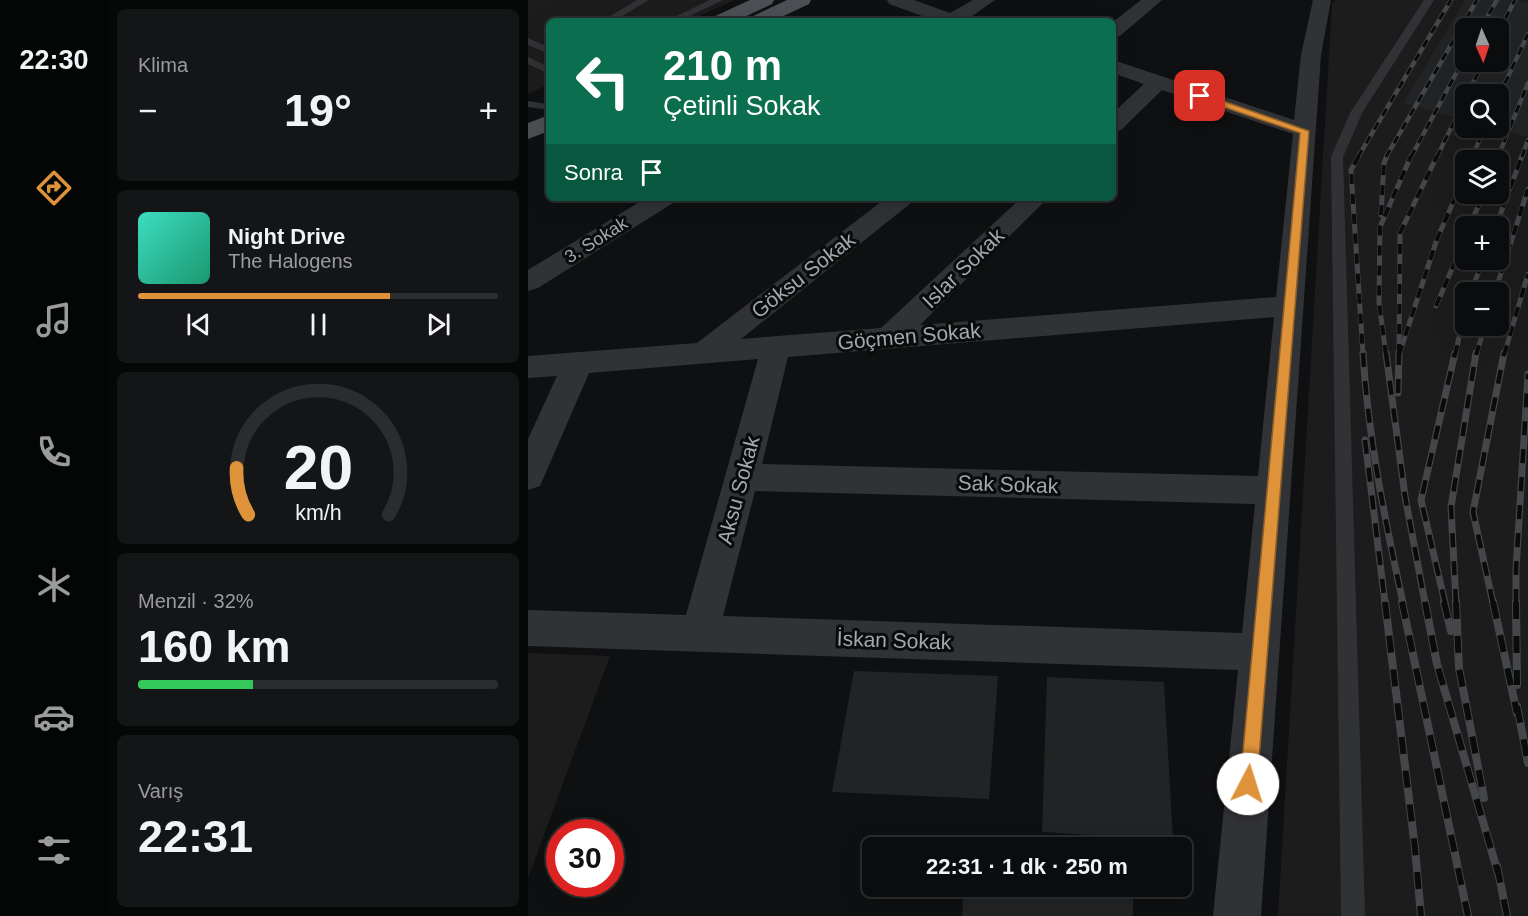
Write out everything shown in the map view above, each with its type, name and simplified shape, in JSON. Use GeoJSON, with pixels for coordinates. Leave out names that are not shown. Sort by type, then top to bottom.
{"type":"FeatureCollection","features":[{"type":"Feature","properties":{"kind":"main road"},"geometry":{"type":"LineString","coordinates":[[726,18],[765,0]]}},
{"type":"Feature","properties":{"kind":"main road"},"geometry":{"type":"LineString","coordinates":[[764,18],[802,0]]}},
{"type":"Feature","properties":{"kind":"main road"},"geometry":{"type":"LineString","coordinates":[[528,132],[539,109]]}},
{"type":"Feature","properties":{"kind":"street"},"geometry":{"type":"LineString","coordinates":[[896,0],[945,18]]}},
{"type":"Feature","properties":{"kind":"street"},"geometry":{"type":"LineString","coordinates":[[958,18],[986,0]]}},
{"type":"Feature","properties":{"kind":"street"},"geometry":{"type":"LineString","coordinates":[[1116,30],[1153,0]]}},
{"type":"Feature","properties":{"kind":"street"},"geometry":{"type":"LineString","coordinates":[[1237,916],[1311,55],[1322,0]]}},
{"type":"Feature","properties":{"kind":"street"},"geometry":{"type":"LineString","coordinates":[[1116,67],[1305,131]]}},
{"type":"Feature","properties":{"kind":"street"},"geometry":{"type":"LineString","coordinates":[[1116,122],[1158,82]]}},
{"type":"Feature","properties":{"kind":"street","name":"3. Sokak"},"geometry":{"type":"LineString","coordinates":[[528,282],[659,201]]}},
{"type":"Feature","properties":{"kind":"street","name":"Göksu Sokak"},"geometry":{"type":"LineString","coordinates":[[704,353],[898,201]]}},
{"type":"Feature","properties":{"kind":"street","name":"Islar Sokak"},"geometry":{"type":"LineString","coordinates":[[889,338],[1033,201]]}},
{"type":"Feature","properties":{"kind":"street","name":"Göçmen Sokak"},"geometry":{"type":"LineString","coordinates":[[528,367],[1290,306]]}},
{"type":"Feature","properties":{"kind":"street","name":"Aksu Sokak"},"geometry":{"type":"LineString","coordinates":[[700,633],[776,347]]}},
{"type":"Feature","properties":{"kind":"street"},"geometry":{"type":"LineString","coordinates":[[528,476],[578,363]]}},
{"type":"Feature","properties":{"kind":"street","name":"Sak Sokak"},"geometry":{"type":"LineString","coordinates":[[741,477],[1274,490]]}},
{"type":"Feature","properties":{"kind":"street","name":"İskan Sokak"},"geometry":{"type":"LineString","coordinates":[[528,628],[1260,652]]}},
{"type":"Feature","properties":{"kind":"lane"},"geometry":{"type":"LineString","coordinates":[[612,18],[644,0]]}},
{"type":"Feature","properties":{"kind":"lane"},"geometry":{"type":"LineString","coordinates":[[678,18],[718,0]]}},
{"type":"Feature","properties":{"kind":"lane"},"geometry":{"type":"LineString","coordinates":[[1353,916],[1337,157],[1356,113],[1429,0]]}},
{"type":"Feature","properties":{"kind":"lane"},"geometry":{"type":"LineString","coordinates":[[528,41],[546,50]]}},
{"type":"Feature","properties":{"kind":"lane"},"geometry":{"type":"LineString","coordinates":[[531,64],[546,58]]}},
{"type":"Feature","properties":{"kind":"lane"},"geometry":{"type":"LineString","coordinates":[[531,64],[546,70]]}},
{"type":"Feature","properties":{"kind":"shaded area"},"geometry":{"type":"Polygon","coordinates":[[[528,0],[735,0],[695,18],[546,18],[546,85],[528,94],[528,0]]]}},
{"type":"Feature","properties":{"kind":"shaded area"},"geometry":{"type":"Polygon","coordinates":[[[1336,0],[1528,0],[1528,916],[1278,916],[1332,4],[1336,0]]]}},
{"type":"Feature","properties":{"kind":"shaded area"},"geometry":{"type":"Polygon","coordinates":[[[528,653],[610,656],[550,819],[546,819],[546,829],[528,878],[528,653]]]}},
{"type":"Feature","properties":{"kind":"building"},"geometry":{"type":"Polygon","coordinates":[[[1465,0],[1516,0],[1528,3],[1528,137],[1509,132],[1509,84],[1455,84],[1455,117],[1403,103],[1465,0]]]}},
{"type":"Feature","properties":{"kind":"building"},"geometry":{"type":"Polygon","coordinates":[[[854,671],[998,676],[989,799],[832,792],[854,671]]]}},
{"type":"Feature","properties":{"kind":"building"},"geometry":{"type":"Polygon","coordinates":[[[1047,677],[1164,682],[1173,837],[1124,837],[1042,832],[1047,677]]]}},
{"type":"Feature","properties":{"kind":"building"},"geometry":{"type":"Polygon","coordinates":[[[963,897],[1133,897],[1133,916],[962,916],[963,897]]]}},
{"type":"Feature","properties":{"kind":"railway"},"geometry":{"type":"LineString","coordinates":[[1358,157],[1451,0]]}},
{"type":"Feature","properties":{"kind":"railway"},"geometry":{"type":"LineString","coordinates":[[1386,157],[1477,0]]}},
{"type":"Feature","properties":{"kind":"railway"},"geometry":{"type":"LineString","coordinates":[[1487,18],[1497,0]]}},
{"type":"Feature","properties":{"kind":"railway"},"geometry":{"type":"LineString","coordinates":[[1506,18],[1515,0]]}},
{"type":"Feature","properties":{"kind":"railway"},"geometry":{"type":"LineString","coordinates":[[1505,84],[1528,34]]}},
{"type":"Feature","properties":{"kind":"railway"},"geometry":{"type":"LineString","coordinates":[[1411,157],[1457,72]]}},
{"type":"Feature","properties":{"kind":"railway"},"geometry":{"type":"LineString","coordinates":[[1472,84],[1479,72]]}},
{"type":"Feature","properties":{"kind":"railway"},"geometry":{"type":"LineString","coordinates":[[1501,150],[1528,83]]}},
{"type":"Feature","properties":{"kind":"railway"},"geometry":{"type":"LineString","coordinates":[[1437,157],[1455,120]]}},
{"type":"Feature","properties":{"kind":"railway"},"geometry":{"type":"LineString","coordinates":[[1475,150],[1481,138]]}},
{"type":"Feature","properties":{"kind":"railway"},"geometry":{"type":"LineString","coordinates":[[1522,157],[1528,140]]}},
{"type":"Feature","properties":{"kind":"railway"},"geometry":{"type":"LineString","coordinates":[[1359,156],[1351,170],[1363,355]]}},
{"type":"Feature","properties":{"kind":"railway"},"geometry":{"type":"LineString","coordinates":[[1381,215],[1384,163],[1387,156]]}},
{"type":"Feature","properties":{"kind":"railway"},"geometry":{"type":"LineString","coordinates":[[1386,355],[1379,302],[1380,227],[1411,156]]}},
{"type":"Feature","properties":{"kind":"railway"},"geometry":{"type":"LineString","coordinates":[[1399,354],[1400,233],[1437,156]]}},
{"type":"Feature","properties":{"kind":"railway"},"geometry":{"type":"LineString","coordinates":[[1500,216],[1522,156]]}},
{"type":"Feature","properties":{"kind":"railway"},"geometry":{"type":"LineString","coordinates":[[1498,282],[1528,189]]}},
{"type":"Feature","properties":{"kind":"railway"},"geometry":{"type":"LineString","coordinates":[[1399,355],[1437,239],[1455,198]]}},
{"type":"Feature","properties":{"kind":"railway"},"geometry":{"type":"LineString","coordinates":[[1474,216],[1479,204]]}},
{"type":"Feature","properties":{"kind":"railway"},"geometry":{"type":"LineString","coordinates":[[1436,306],[1455,262]]}},
{"type":"Feature","properties":{"kind":"railway"},"geometry":{"type":"LineString","coordinates":[[1475,282],[1479,270]]}},
{"type":"Feature","properties":{"kind":"railway"},"geometry":{"type":"LineString","coordinates":[[1504,355],[1528,274]]}},
{"type":"Feature","properties":{"kind":"railway"},"geometry":{"type":"LineString","coordinates":[[1455,355],[1459,336]]}},
{"type":"Feature","properties":{"kind":"railway"},"geometry":{"type":"LineString","coordinates":[[1476,355],[1482,336]]}},
{"type":"Feature","properties":{"kind":"railway"},"geometry":{"type":"LineString","coordinates":[[1363,353],[1373,448],[1403,603]]}},
{"type":"Feature","properties":{"kind":"railway"},"geometry":{"type":"LineString","coordinates":[[1386,353],[1405,496],[1425,603]]}},
{"type":"Feature","properties":{"kind":"railway"},"geometry":{"type":"LineString","coordinates":[[1398,393],[1399,353]]}},
{"type":"Feature","properties":{"kind":"railway"},"geometry":{"type":"LineString","coordinates":[[1445,603],[1421,500],[1455,353]]}},
{"type":"Feature","properties":{"kind":"railway"},"geometry":{"type":"LineString","coordinates":[[1456,603],[1451,507],[1476,353]]}},
{"type":"Feature","properties":{"kind":"railway"},"geometry":{"type":"LineString","coordinates":[[1493,603],[1473,512],[1504,353]]}},
{"type":"Feature","properties":{"kind":"railway"},"geometry":{"type":"LineString","coordinates":[[1516,602],[1528,374]]}},
{"type":"Feature","properties":{"kind":"railway"},"geometry":{"type":"LineString","coordinates":[[1365,440],[1385,603]]}},
{"type":"Feature","properties":{"kind":"railway"},"geometry":{"type":"LineString","coordinates":[[1385,602],[1421,916]]}},
{"type":"Feature","properties":{"kind":"railway"},"geometry":{"type":"LineString","coordinates":[[1402,602],[1468,916]]}},
{"type":"Feature","properties":{"kind":"railway"},"geometry":{"type":"LineString","coordinates":[[1425,602],[1437,664],[1498,873]]}},
{"type":"Feature","properties":{"kind":"railway"},"geometry":{"type":"LineString","coordinates":[[1444,602],[1451,631]]}},
{"type":"Feature","properties":{"kind":"railway"},"geometry":{"type":"LineString","coordinates":[[1456,602],[1459,668],[1484,798]]}},
{"type":"Feature","properties":{"kind":"railway"},"geometry":{"type":"LineString","coordinates":[[1493,602],[1517,713]]}},
{"type":"Feature","properties":{"kind":"railway"},"geometry":{"type":"LineString","coordinates":[[1516,602],[1517,685]]}},
{"type":"Feature","properties":{"kind":"railway"},"geometry":{"type":"LineString","coordinates":[[1517,706],[1528,763]]}},
{"type":"Feature","properties":{"kind":"railway"},"geometry":{"type":"LineString","coordinates":[[1497,866],[1507,916]]}},
{"type":"Feature","properties":{"kind":"route"},"geometry":{"type":"LineString","coordinates":[[1200,96],[1305,131],[1248,784]]}}]}
